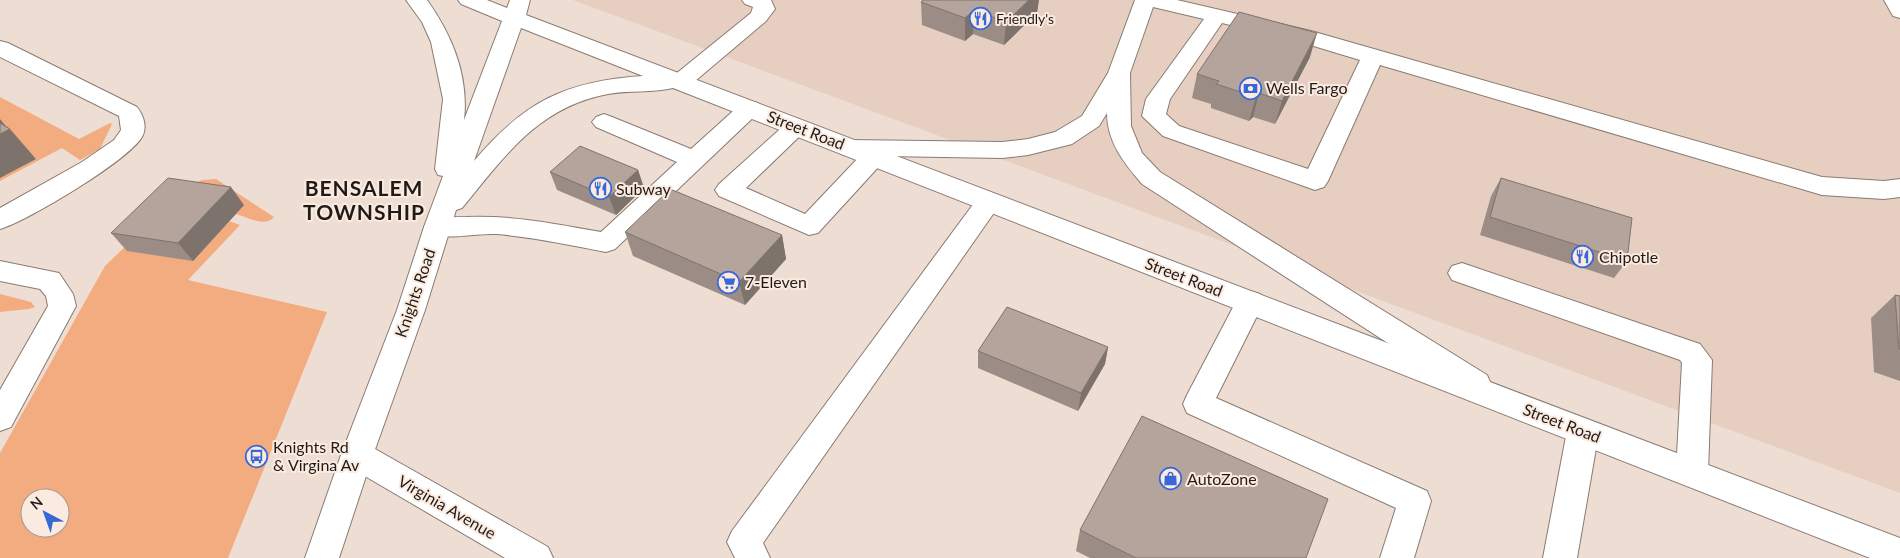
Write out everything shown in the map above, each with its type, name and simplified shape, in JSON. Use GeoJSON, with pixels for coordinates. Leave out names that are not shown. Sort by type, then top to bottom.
{"type":"FeatureCollection","features":[{"type":"Feature","properties":{"kind":"main road"},"geometry":{"type":"LineString","coordinates":[[416,0],[432,22],[442,42],[455,99],[439,222]]}},
{"type":"Feature","properties":{"kind":"main road","name":"Street Road"},"geometry":{"type":"LineString","coordinates":[[468,0],[517,9],[680,82],[1900,554]]}},
{"type":"Feature","properties":{"kind":"main road"},"geometry":{"type":"LineString","coordinates":[[439,222],[501,146],[522,124],[544,109],[572,95],[600,88],[654,82],[680,82],[759,17],[764,9],[763,3],[752,0]]}},
{"type":"Feature","properties":{"kind":"main road"},"geometry":{"type":"LineString","coordinates":[[796,127],[728,190],[809,226],[862,152],[1002,150],[1028,147],[1063,138],[1091,121],[1118,74],[1145,0]]}},
{"type":"Feature","properties":{"kind":"main road"},"geometry":{"type":"LineString","coordinates":[[1150,0],[1303,36],[1822,186],[1884,190],[1900,188]]}},
{"type":"Feature","properties":{"kind":"main road"},"geometry":{"type":"LineString","coordinates":[[1894,0],[1900,12]]}},
{"type":"Feature","properties":{"kind":"main road","name":"Knights Road"},"geometry":{"type":"LineString","coordinates":[[322,558],[357,456],[411,310],[439,222],[517,9]]}},
{"type":"Feature","properties":{"kind":"main road"},"geometry":{"type":"LineString","coordinates":[[1217,16],[1158,99],[1154,116],[1171,131],[1314,181],[1373,56]]}},
{"type":"Feature","properties":{"kind":"main road"},"geometry":{"type":"LineString","coordinates":[[0,48],[129,112],[134,124],[130,139],[113,154],[0,220]]}},
{"type":"Feature","properties":{"kind":"main road"},"geometry":{"type":"LineString","coordinates":[[1118,74],[1119,126],[1131,156],[1151,178],[1496,397]]}},
{"type":"Feature","properties":{"kind":"main road"},"geometry":{"type":"LineString","coordinates":[[439,222],[534,229],[606,242],[750,108]]}},
{"type":"Feature","properties":{"kind":"main road"},"geometry":{"type":"LineString","coordinates":[[604,122],[694,160]]}},
{"type":"Feature","properties":{"kind":"main road"},"geometry":{"type":"LineString","coordinates":[[753,558],[744,542],[989,201]]}},
{"type":"Feature","properties":{"kind":"main road"},"geometry":{"type":"LineString","coordinates":[[0,271],[49,280],[59,294],[62,306],[0,418]]}},
{"type":"Feature","properties":{"kind":"main road"},"geometry":{"type":"LineString","coordinates":[[1462,273],[1690,352],[1697,360],[1692,473]]}},
{"type":"Feature","properties":{"kind":"main road"},"geometry":{"type":"LineString","coordinates":[[1250,302],[1198,404],[1415,501],[1398,558]]}},
{"type":"Feature","properties":{"kind":"main road"},"geometry":{"type":"LineString","coordinates":[[1560,558],[1583,431]]}},
{"type":"Feature","properties":{"kind":"main road","name":"Virginia Avenue"},"geometry":{"type":"LineString","coordinates":[[357,456],[536,558]]}},
{"type":"Feature","properties":{"kind":"shaded area"},"geometry":{"type":"Polygon","coordinates":[[[573,0],[1900,0],[1900,493],[573,0]]]}},
{"type":"Feature","properties":{"kind":"shaded area"},"geometry":{"type":"Polygon","coordinates":[[[0,97],[79,139],[110,123],[112,124],[100,149],[80,160],[62,148],[0,181],[0,97]]]}},
{"type":"Feature","properties":{"kind":"shaded area"},"geometry":{"type":"Polygon","coordinates":[[[216,179],[274,217],[266,222],[261,222],[236,214],[244,205],[229,221],[240,225],[188,280],[327,312],[228,558],[0,558],[0,453],[105,266],[188,186],[202,180],[216,179]]]}},
{"type":"Feature","properties":{"kind":"shaded area"},"geometry":{"type":"Polygon","coordinates":[[[0,294],[31,302],[35,307],[0,312],[0,294]]]}},
{"type":"Feature","properties":{"kind":"building"},"geometry":{"type":"Polygon","coordinates":[[[923,0],[1029,0],[1006,22],[974,10],[965,18],[921,2],[923,0]]]}},
{"type":"Feature","properties":{"kind":"building","name":"Wells Fargo"},"geometry":{"type":"Polygon","coordinates":[[[1239,12],[1317,33],[1282,101],[1259,93],[1256,97],[1216,84],[1219,81],[1197,74],[1239,12]]]}},
{"type":"Feature","properties":{"kind":"building"},"geometry":{"type":"Polygon","coordinates":[[[0,123],[10,129],[0,134],[0,123]]]}},
{"type":"Feature","properties":{"kind":"building"},"geometry":{"type":"Polygon","coordinates":[[[580,146],[638,170],[609,197],[550,172],[580,146]]]}},
{"type":"Feature","properties":{"kind":"building"},"geometry":{"type":"Polygon","coordinates":[[[168,178],[231,187],[178,243],[111,233],[168,178]]]}},
{"type":"Feature","properties":{"kind":"building"},"geometry":{"type":"Polygon","coordinates":[[[1501,178],[1632,218],[1627,261],[1490,217],[1501,178]]]}},
{"type":"Feature","properties":{"kind":"building"},"geometry":{"type":"Polygon","coordinates":[[[670,189],[782,235],[739,282],[625,232],[670,189]]]}},
{"type":"Feature","properties":{"kind":"building"},"geometry":{"type":"Polygon","coordinates":[[[1895,295],[1900,296],[1900,349],[1899,349],[1895,295]]]}},
{"type":"Feature","properties":{"kind":"building"},"geometry":{"type":"Polygon","coordinates":[[[1007,307],[1108,347],[1081,393],[978,351],[1007,307]]]}},
{"type":"Feature","properties":{"kind":"building","name":"AutoZone"},"geometry":{"type":"Polygon","coordinates":[[[1142,416],[1328,499],[1306,558],[1136,558],[1080,530],[1142,416]]]}},
{"type":"Feature","properties":{"kind":"place","name":"Friendly's"},"geometry":{"type":"Point","coordinates":[980,19]}},
{"type":"Feature","properties":{"kind":"place","name":"Wells Fargo"},"geometry":{"type":"Point","coordinates":[1250,88]}},
{"type":"Feature","properties":{"kind":"place","name":"Subway"},"geometry":{"type":"Point","coordinates":[600,189]}},
{"type":"Feature","properties":{"kind":"place","name":"Chipotle"},"geometry":{"type":"Point","coordinates":[1583,257]}},
{"type":"Feature","properties":{"kind":"place","name":"7-Eleven"},"geometry":{"type":"Point","coordinates":[729,282]}},
{"type":"Feature","properties":{"kind":"place","name":"Knights Rd & Virgina Av"},"geometry":{"type":"Point","coordinates":[257,456]}},
{"type":"Feature","properties":{"kind":"place","name":"AutoZone"},"geometry":{"type":"Point","coordinates":[1171,479]}},
{"type":"Feature","properties":{"kind":"district","name":"BENSALEM TOWNSHIP"},"geometry":{"type":"Point","coordinates":[364,201]}}]}
